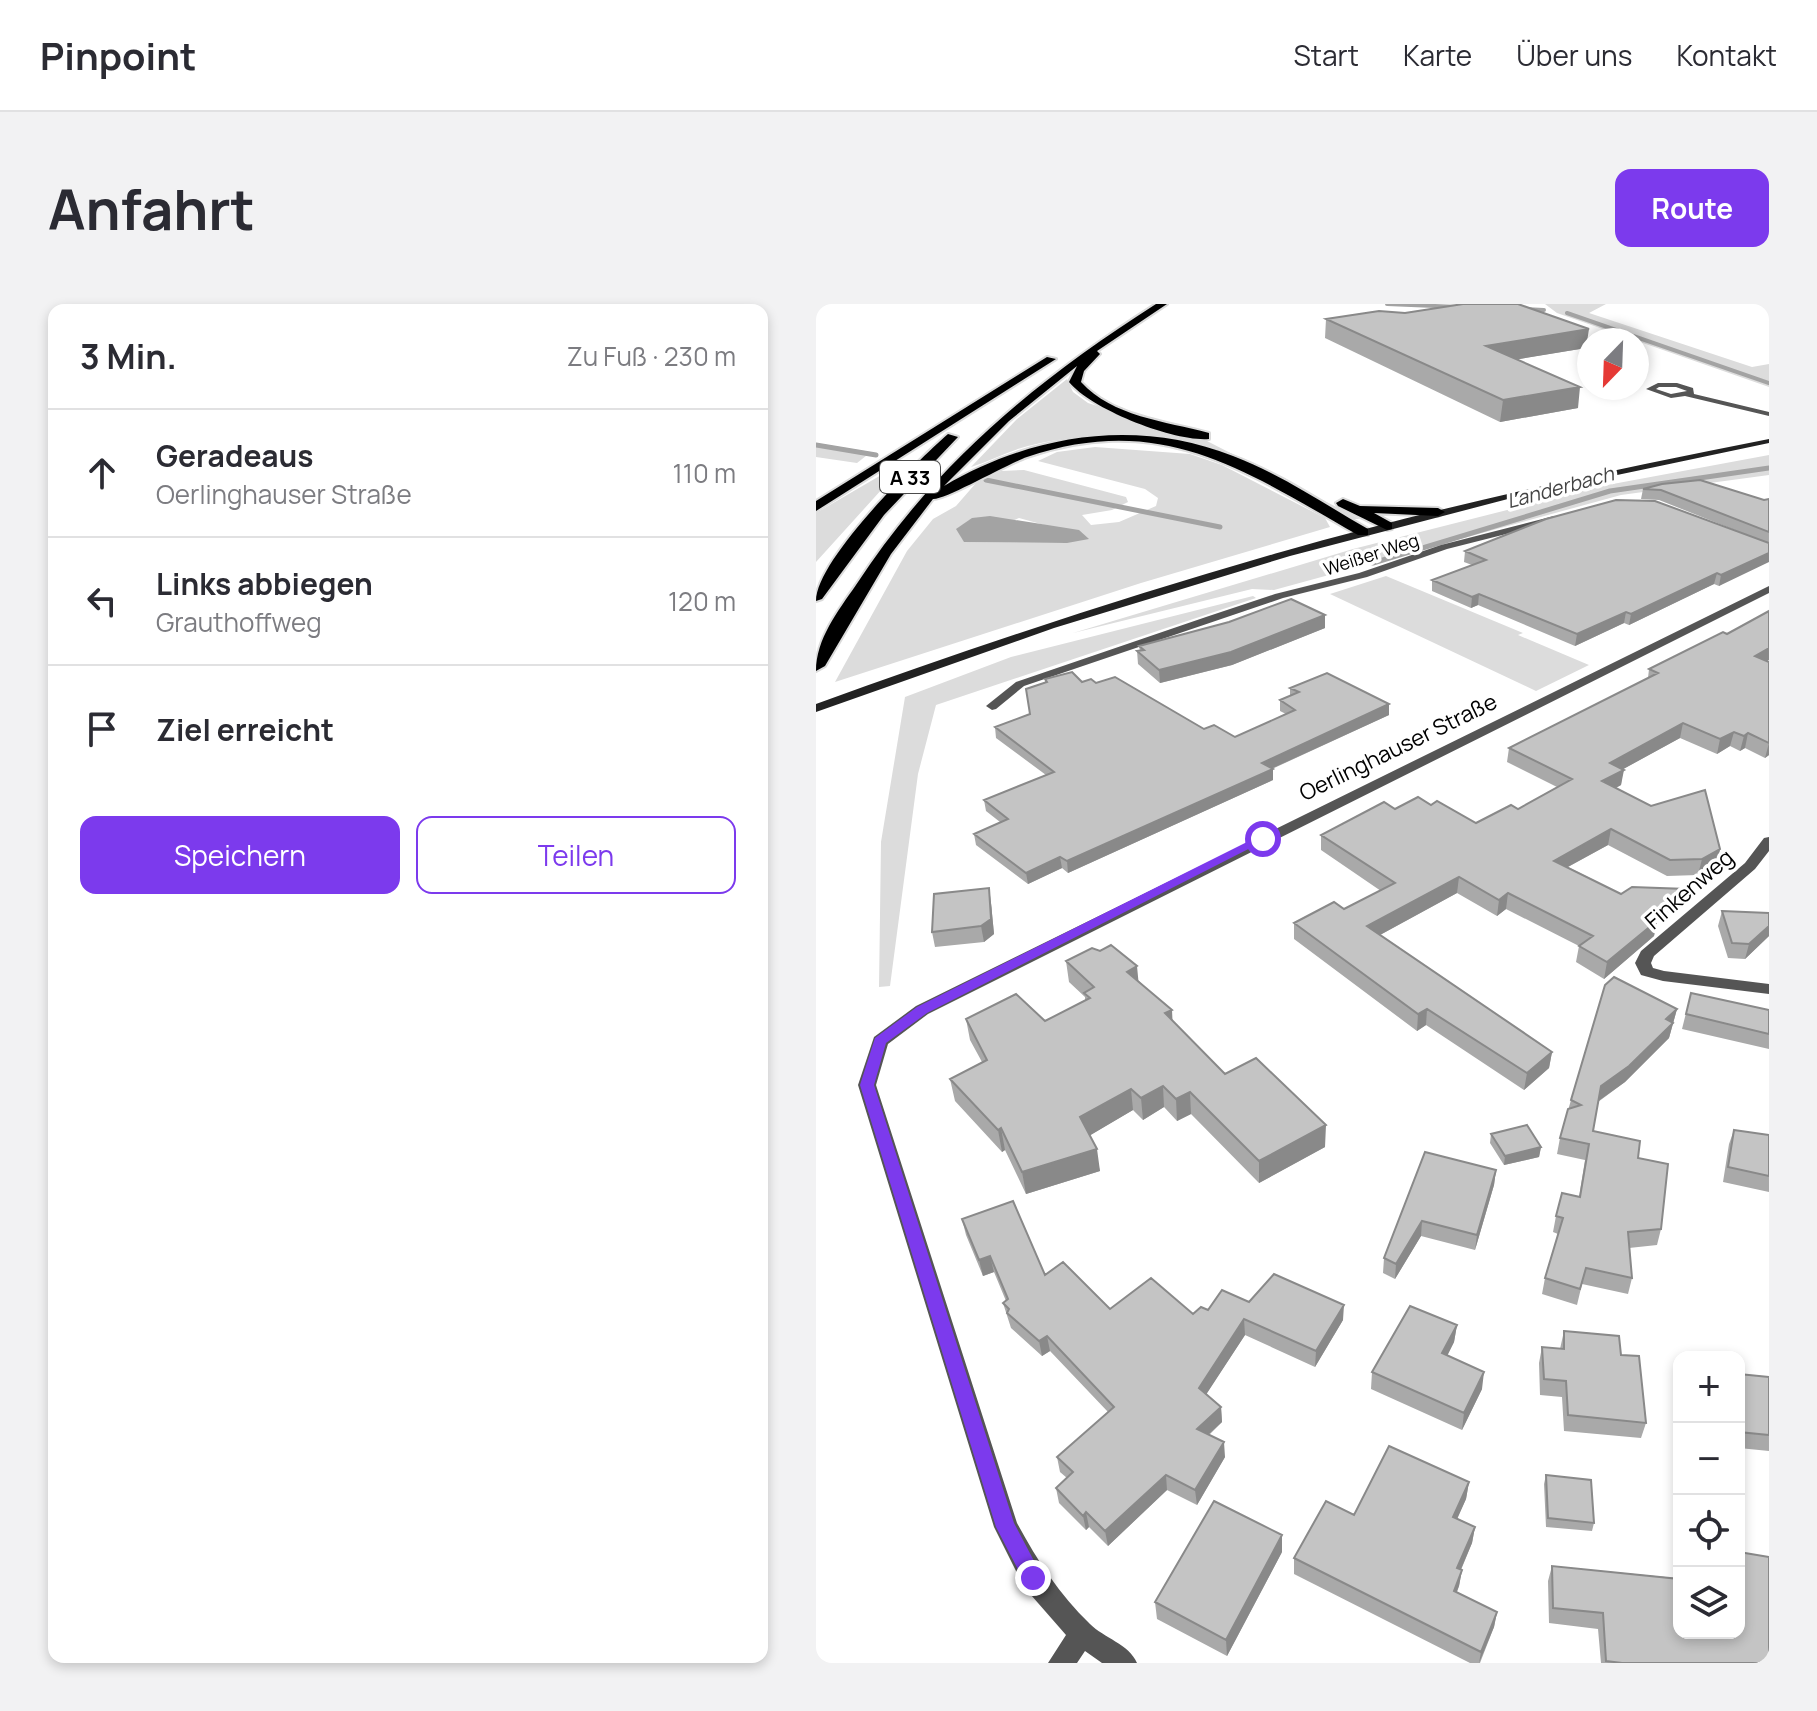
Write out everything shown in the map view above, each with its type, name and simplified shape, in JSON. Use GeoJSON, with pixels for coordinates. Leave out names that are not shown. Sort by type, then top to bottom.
{"type":"FeatureCollection","features":[{"type":"Feature","properties":{"kind":"highway","name":"A 33"},"geometry":{"type":"LineString","coordinates":[[816,666],[841,619],[906,519],[971,447],[1015,407],[1123,328],[1162,304]]}},
{"type":"Feature","properties":{"kind":"highway"},"geometry":{"type":"LineString","coordinates":[[1123,328],[1079,370],[1075,382],[1083,393],[1126,413],[1213,438],[1387,526]]}},
{"type":"Feature","properties":{"kind":"highway","name":"A 33"},"geometry":{"type":"LineString","coordinates":[[816,596],[896,491],[941,446],[1025,377],[1060,353]]}},
{"type":"Feature","properties":{"kind":"highway"},"geometry":{"type":"LineString","coordinates":[[816,507],[1025,377]]}},
{"type":"Feature","properties":{"kind":"highway"},"geometry":{"type":"LineString","coordinates":[[906,519],[982,468],[1006,457],[1060,442],[1124,438],[1182,444],[1232,459],[1363,532]]}},
{"type":"Feature","properties":{"kind":"highway"},"geometry":{"type":"LineString","coordinates":[[1343,504],[1375,510],[1438,512]]}},
{"type":"Feature","properties":{"kind":"main road"},"geometry":{"type":"LineString","coordinates":[[816,708],[1106,606],[1363,532],[1438,512],[1769,441]]}},
{"type":"Feature","properties":{"kind":"street"},"geometry":{"type":"LineString","coordinates":[[1688,395],[1767,414]]}},
{"type":"Feature","properties":{"kind":"street","name":"Weißer Weg"},"geometry":{"type":"LineString","coordinates":[[992,706],[1020,684],[1279,596],[1363,575],[1444,547],[1569,515]]}},
{"type":"Feature","properties":{"kind":"street","name":"Oerlinghauser Straße"},"geometry":{"type":"LineString","coordinates":[[1082,1634],[1033,1578],[1006,1527],[867,1085],[880,1041],[922,1010],[1769,589]]}},
{"type":"Feature","properties":{"kind":"street","name":"Finkenweg"},"geometry":{"type":"LineString","coordinates":[[1769,841],[1750,866],[1647,954],[1643,963],[1647,971],[1769,989]]}},
{"type":"Feature","properties":{"kind":"street"},"geometry":{"type":"LineString","coordinates":[[1061,1663],[1082,1634],[1124,1663]]}},
{"type":"Feature","properties":{"kind":"shaded area"},"geometry":{"type":"Polygon","coordinates":[[[1545,304],[1606,304],[1589,313],[1634,328],[1600,328],[1557,313],[1545,304]]]}},
{"type":"Feature","properties":{"kind":"shaded area"},"geometry":{"type":"Polygon","coordinates":[[[1649,333],[1752,367],[1769,364],[1769,387],[1649,345],[1649,333]]]}},
{"type":"Feature","properties":{"kind":"shaded area"},"geometry":{"type":"Polygon","coordinates":[[[1067,379],[1073,392],[1088,403],[1205,440],[1360,519],[1350,519],[1232,456],[1208,447],[1157,437],[1104,435],[1053,441],[1021,448],[971,467],[1017,419],[1067,379]]]}},
{"type":"Feature","properties":{"kind":"shaded area"},"geometry":{"type":"Polygon","coordinates":[[[816,443],[871,452],[857,463],[816,457],[816,443]]]}},
{"type":"Feature","properties":{"kind":"shaded area"},"geometry":{"type":"Polygon","coordinates":[[[1095,447],[1190,454],[1222,465],[1325,518],[1330,527],[1141,583],[835,682],[907,551],[933,519],[956,506],[976,483],[1001,471],[1024,470],[1126,497],[1128,502],[1112,510],[1082,515],[1091,525],[1119,522],[1156,506],[1158,498],[1145,489],[1038,461],[1057,452],[1095,447]],[[1019,518],[964,542],[1067,543],[1048,526],[1019,518]]]}},
{"type":"Feature","properties":{"kind":"shaded area"},"geometry":{"type":"Polygon","coordinates":[[[1769,455],[1769,475],[1621,495],[1274,590],[1252,589],[1073,633],[1353,549],[1602,486],[1769,455]]]}},
{"type":"Feature","properties":{"kind":"shaded area"},"geometry":{"type":"Polygon","coordinates":[[[895,467],[902,467],[816,562],[816,513],[895,467]]]}},
{"type":"Feature","properties":{"kind":"shaded area"},"geometry":{"type":"Polygon","coordinates":[[[990,516],[1079,530],[1089,539],[1067,543],[964,542],[956,529],[972,518],[990,516]]]}},
{"type":"Feature","properties":{"kind":"shaded area"},"geometry":{"type":"Polygon","coordinates":[[[1386,576],[1523,633],[1518,635],[1589,665],[1536,691],[1330,594],[1386,576]]]}},
{"type":"Feature","properties":{"kind":"shaded area"},"geometry":{"type":"Polygon","coordinates":[[[1253,596],[1256,598],[936,705],[918,774],[890,986],[879,987],[881,842],[905,697],[1011,657],[1253,596]]]}},
{"type":"Feature","properties":{"kind":"building"},"geometry":{"type":"Polygon","coordinates":[[[1463,304],[1518,304],[1586,328],[1486,346],[1577,388],[1503,400],[1326,319],[1379,311],[1405,313],[1463,304]]]}},
{"type":"Feature","properties":{"kind":"building"},"geometry":{"type":"Polygon","coordinates":[[[1700,480],[1769,499],[1769,532],[1661,490],[1643,489],[1700,480]]]}},
{"type":"Feature","properties":{"kind":"building"},"geometry":{"type":"Polygon","coordinates":[[[1616,500],[1655,501],[1769,543],[1769,553],[1721,575],[1717,573],[1631,614],[1626,612],[1577,634],[1479,594],[1472,597],[1432,580],[1486,560],[1465,551],[1546,519],[1616,500]]]}},
{"type":"Feature","properties":{"kind":"building"},"geometry":{"type":"Polygon","coordinates":[[[1291,599],[1325,615],[1231,652],[1159,670],[1137,651],[1144,650],[1139,646],[1229,622],[1291,599]]]}},
{"type":"Feature","properties":{"kind":"building"},"geometry":{"type":"Polygon","coordinates":[[[1769,611],[1769,648],[1755,656],[1769,662],[1769,743],[1748,733],[1744,736],[1734,732],[1720,739],[1683,723],[1610,763],[1624,770],[1602,781],[1651,806],[1705,790],[1720,849],[1702,859],[1670,860],[1611,829],[1554,861],[1621,894],[1632,887],[1685,889],[1647,915],[1658,920],[1607,962],[1579,946],[1593,936],[1508,893],[1499,900],[1459,877],[1367,926],[1552,1052],[1527,1073],[1427,1009],[1418,1014],[1294,923],[1334,902],[1344,909],[1395,883],[1321,835],[1384,802],[1395,809],[1418,797],[1431,805],[1437,801],[1476,823],[1511,805],[1518,809],[1572,779],[1509,748],[1658,673],[1649,669],[1723,632],[1727,634],[1769,611]]]}},
{"type":"Feature","properties":{"kind":"building"},"geometry":{"type":"Polygon","coordinates":[[[1072,672],[1082,682],[1091,679],[1096,683],[1115,677],[1204,729],[1214,725],[1235,737],[1295,710],[1280,700],[1299,692],[1290,688],[1327,673],[1389,704],[1262,763],[1273,769],[1067,861],[1060,857],[1026,873],[974,834],[1008,819],[984,800],[1054,772],[995,727],[1030,714],[1026,689],[1047,682],[1045,679],[1072,672]]]}},
{"type":"Feature","properties":{"kind":"building"},"geometry":{"type":"Polygon","coordinates":[[[989,888],[991,919],[981,926],[932,932],[934,894],[989,888]]]}},
{"type":"Feature","properties":{"kind":"building"},"geometry":{"type":"Polygon","coordinates":[[[1722,911],[1769,913],[1769,926],[1749,944],[1732,943],[1722,911]]]}},
{"type":"Feature","properties":{"kind":"building"},"geometry":{"type":"Polygon","coordinates":[[[1111,945],[1137,966],[1127,972],[1172,1010],[1165,1013],[1225,1074],[1256,1058],[1326,1125],[1259,1161],[1190,1092],[1176,1099],[1163,1086],[1141,1098],[1131,1089],[1080,1117],[1097,1149],[1022,1172],[1001,1128],[998,1130],[950,1079],[987,1060],[966,1019],[1016,994],[1045,1021],[1090,998],[1084,993],[1094,987],[1066,961],[1092,948],[1100,951],[1111,945]]]}},
{"type":"Feature","properties":{"kind":"building"},"geometry":{"type":"Polygon","coordinates":[[[1614,977],[1677,1009],[1666,1019],[1673,1023],[1629,1066],[1601,1086],[1593,1131],[1640,1141],[1638,1158],[1668,1164],[1661,1229],[1628,1232],[1632,1278],[1586,1268],[1580,1289],[1545,1278],[1563,1218],[1556,1216],[1562,1193],[1580,1197],[1589,1144],[1560,1138],[1568,1109],[1581,1105],[1571,1100],[1605,985],[1614,977]]]}},
{"type":"Feature","properties":{"kind":"building"},"geometry":{"type":"Polygon","coordinates":[[[1691,993],[1769,1010],[1769,1034],[1686,1014],[1691,993]]]}},
{"type":"Feature","properties":{"kind":"building"},"geometry":{"type":"Polygon","coordinates":[[[1527,1125],[1541,1147],[1505,1156],[1491,1134],[1527,1125]]]}},
{"type":"Feature","properties":{"kind":"building"},"geometry":{"type":"Polygon","coordinates":[[[1734,1130],[1769,1135],[1769,1176],[1728,1167],[1734,1130]]]}},
{"type":"Feature","properties":{"kind":"building"},"geometry":{"type":"Polygon","coordinates":[[[1425,1152],[1496,1170],[1477,1235],[1422,1221],[1396,1264],[1384,1258],[1425,1152]]]}},
{"type":"Feature","properties":{"kind":"building"},"geometry":{"type":"Polygon","coordinates":[[[1013,1201],[1045,1275],[1063,1262],[1110,1309],[1151,1278],[1193,1314],[1201,1307],[1208,1310],[1222,1290],[1249,1302],[1274,1274],[1344,1305],[1316,1351],[1244,1319],[1199,1388],[1221,1407],[1197,1429],[1224,1442],[1195,1490],[1166,1475],[1105,1531],[1086,1512],[1083,1516],[1056,1488],[1073,1472],[1057,1457],[1114,1407],[1047,1336],[1039,1341],[1007,1313],[1009,1309],[1003,1303],[1008,1299],[990,1256],[979,1260],[962,1219],[1013,1201]]]}},
{"type":"Feature","properties":{"kind":"building"},"geometry":{"type":"Polygon","coordinates":[[[1410,1306],[1457,1325],[1442,1353],[1484,1372],[1464,1413],[1372,1372],[1410,1306]]]}},
{"type":"Feature","properties":{"kind":"building"},"geometry":{"type":"Polygon","coordinates":[[[1564,1331],[1619,1336],[1621,1355],[1639,1356],[1646,1423],[1568,1415],[1566,1381],[1544,1379],[1542,1347],[1564,1349],[1564,1331]]]}},
{"type":"Feature","properties":{"kind":"building"},"geometry":{"type":"Polygon","coordinates":[[[1745,1375],[1769,1377],[1769,1435],[1745,1433],[1745,1375]]]}},
{"type":"Feature","properties":{"kind":"building"},"geometry":{"type":"Polygon","coordinates":[[[1389,1446],[1469,1482],[1453,1517],[1475,1527],[1457,1568],[1462,1570],[1454,1591],[1497,1612],[1481,1652],[1294,1558],[1326,1501],[1354,1515],[1389,1446]]]}},
{"type":"Feature","properties":{"kind":"building"},"geometry":{"type":"Polygon","coordinates":[[[1546,1475],[1591,1480],[1594,1523],[1548,1518],[1546,1475]]]}},
{"type":"Feature","properties":{"kind":"building"},"geometry":{"type":"Polygon","coordinates":[[[1214,1501],[1282,1535],[1226,1640],[1155,1602],[1214,1501]]]}},
{"type":"Feature","properties":{"kind":"building"},"geometry":{"type":"Polygon","coordinates":[[[1745,1553],[1769,1557],[1769,1663],[1606,1661],[1603,1613],[1553,1608],[1552,1566],[1673,1578],[1673,1639],[1745,1639],[1745,1553]]]}},
{"type":"Feature","properties":{"kind":"waterway"},"geometry":{"type":"LineString","coordinates":[[1387,304],[1459,307]]}},
{"type":"Feature","properties":{"kind":"waterway"},"geometry":{"type":"LineString","coordinates":[[1522,309],[1544,310]]}},
{"type":"Feature","properties":{"kind":"waterway"},"geometry":{"type":"LineString","coordinates":[[1567,313],[1769,383]]}},
{"type":"Feature","properties":{"kind":"waterway","name":"Landerbach"},"geometry":{"type":"LineString","coordinates":[[816,445],[876,455]]}},
{"type":"Feature","properties":{"kind":"waterway","name":"Landerbach"},"geometry":{"type":"LineString","coordinates":[[1365,561],[1373,563],[1610,491],[1769,468]]}},
{"type":"Feature","properties":{"kind":"waterway","name":"Landerbach"},"geometry":{"type":"LineString","coordinates":[[986,480],[1220,527]]}},
{"type":"Feature","properties":{"kind":"route"},"geometry":{"type":"LineString","coordinates":[[1033,1578],[1006,1527],[867,1085],[880,1041],[922,1010],[1263,839]]}}]}
